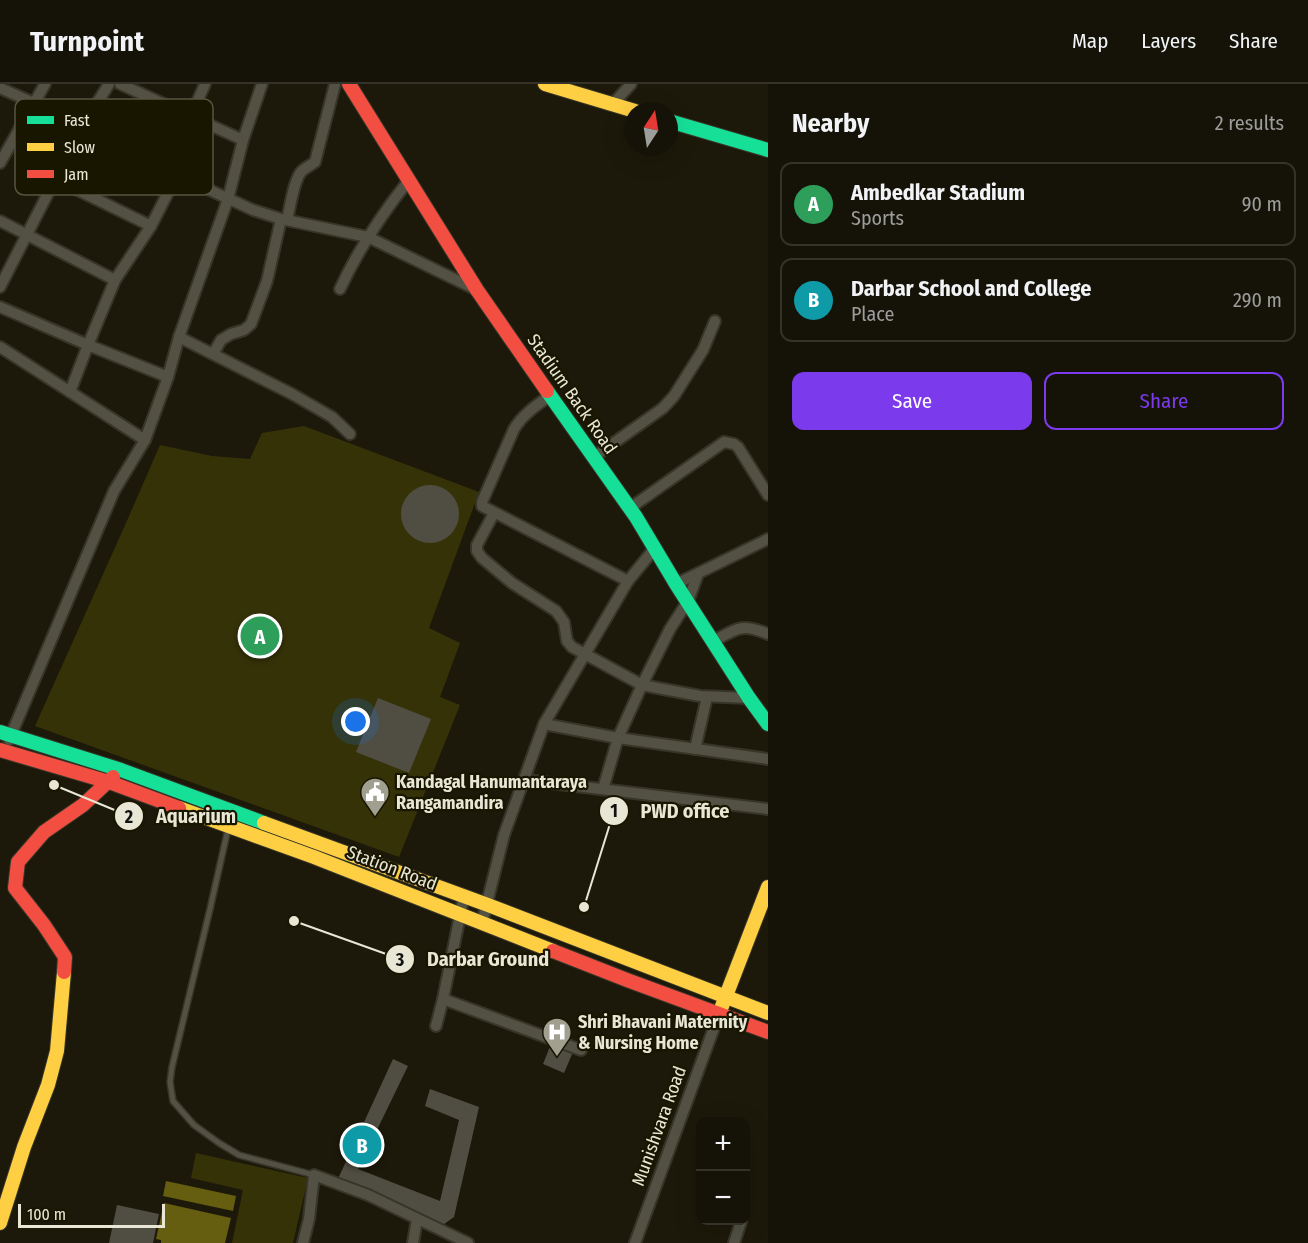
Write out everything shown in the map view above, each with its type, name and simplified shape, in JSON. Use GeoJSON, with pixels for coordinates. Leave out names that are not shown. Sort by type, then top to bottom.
{"type":"FeatureCollection","features":[{"type":"Feature","properties":{"kind":"street"},"geometry":{"type":"LineString","coordinates":[[36,99],[45,84]]}},
{"type":"Feature","properties":{"kind":"street"},"geometry":{"type":"LineString","coordinates":[[100,99],[109,84]]}},
{"type":"Feature","properties":{"kind":"street"},"geometry":{"type":"LineString","coordinates":[[120,84],[144,89],[161,99]]}},
{"type":"Feature","properties":{"kind":"street"},"geometry":{"type":"LineString","coordinates":[[201,99],[205,84]]}},
{"type":"Feature","properties":{"kind":"street"},"geometry":{"type":"LineString","coordinates":[[3,750],[5,733],[114,491],[145,440],[228,199],[243,140],[262,84]]}},
{"type":"Feature","properties":{"kind":"street"},"geometry":{"type":"LineString","coordinates":[[213,354],[221,340],[244,330],[251,324],[267,281],[297,179],[302,170],[315,162],[335,84]]}},
{"type":"Feature","properties":{"kind":"street","name":"Stadium Back Road"},"geometry":{"type":"LineString","coordinates":[[349,84],[477,290],[630,508],[676,584],[768,724]]}},
{"type":"Feature","properties":{"kind":"street"},"geometry":{"type":"LineString","coordinates":[[545,84],[624,108]]}},
{"type":"Feature","properties":{"kind":"street"},"geometry":{"type":"LineString","coordinates":[[613,104],[631,84]]}},
{"type":"Feature","properties":{"kind":"street"},"geometry":{"type":"LineString","coordinates":[[0,88],[25,99]]}},
{"type":"Feature","properties":{"kind":"street"},"geometry":{"type":"LineString","coordinates":[[678,124],[768,150]]}},
{"type":"Feature","properties":{"kind":"street"},"geometry":{"type":"LineString","coordinates":[[213,127],[243,140]]}},
{"type":"Feature","properties":{"kind":"street"},"geometry":{"type":"LineString","coordinates":[[0,163],[15,137]]}},
{"type":"Feature","properties":{"kind":"street"},"geometry":{"type":"LineString","coordinates":[[340,288],[358,252],[386,209],[409,180]]}},
{"type":"Feature","properties":{"kind":"street"},"geometry":{"type":"LineString","coordinates":[[213,192],[253,210],[368,237],[477,290]]}},
{"type":"Feature","properties":{"kind":"street"},"geometry":{"type":"LineString","coordinates":[[0,287],[47,195]]}},
{"type":"Feature","properties":{"kind":"street"},"geometry":{"type":"LineString","coordinates":[[88,195],[151,226]]}},
{"type":"Feature","properties":{"kind":"street"},"geometry":{"type":"LineString","coordinates":[[70,392],[115,280],[151,226],[167,195]]}},
{"type":"Feature","properties":{"kind":"street"},"geometry":{"type":"LineString","coordinates":[[0,221],[115,280]]}},
{"type":"Feature","properties":{"kind":"street"},"geometry":{"type":"LineString","coordinates":[[0,307],[168,377]]}},
{"type":"Feature","properties":{"kind":"street"},"geometry":{"type":"LineString","coordinates":[[594,457],[663,408],[674,396],[703,350],[715,321]]}},
{"type":"Feature","properties":{"kind":"street"},"geometry":{"type":"LineString","coordinates":[[179,337],[292,393],[332,417],[350,434]]}},
{"type":"Feature","properties":{"kind":"street"},"geometry":{"type":"LineString","coordinates":[[0,347],[145,440]]}},
{"type":"Feature","properties":{"kind":"street"},"geometry":{"type":"LineString","coordinates":[[551,395],[520,418],[482,506],[628,581]]}},
{"type":"Feature","properties":{"kind":"street"},"geometry":{"type":"LineString","coordinates":[[630,508],[724,442],[735,444],[738,447],[768,495]]}},
{"type":"Feature","properties":{"kind":"street"},"geometry":{"type":"LineString","coordinates":[[494,513],[477,545],[477,551],[512,583],[556,611],[564,622],[567,641],[572,647],[642,685],[707,697],[749,698]]}},
{"type":"Feature","properties":{"kind":"street"},"geometry":{"type":"LineString","coordinates":[[676,584],[768,539]]}},
{"type":"Feature","properties":{"kind":"street"},"geometry":{"type":"LineString","coordinates":[[482,923],[504,835],[544,724],[628,581],[655,548]]}},
{"type":"Feature","properties":{"kind":"street"},"geometry":{"type":"LineString","coordinates":[[603,789],[618,738],[670,630],[688,601],[698,574]]}},
{"type":"Feature","properties":{"kind":"street"},"geometry":{"type":"LineString","coordinates":[[714,641],[742,627],[768,634]]}},
{"type":"Feature","properties":{"kind":"street"},"geometry":{"type":"LineString","coordinates":[[695,749],[707,697]]}},
{"type":"Feature","properties":{"kind":"street"},"geometry":{"type":"LineString","coordinates":[[544,724],[618,738],[768,758]]}},
{"type":"Feature","properties":{"kind":"street","name":"Station Road"},"geometry":{"type":"LineString","coordinates":[[5,733],[121,770],[488,905],[768,1013]]}},
{"type":"Feature","properties":{"kind":"street","name":"Station Road"},"geometry":{"type":"LineString","coordinates":[[3,750],[109,782],[768,1032]]}},
{"type":"Feature","properties":{"kind":"street"},"geometry":{"type":"LineString","coordinates":[[0,1223],[24,1147],[48,1085],[57,1051],[65,957],[15,888],[18,862],[44,832],[83,805],[121,770]]}},
{"type":"Feature","properties":{"kind":"street"},"geometry":{"type":"LineString","coordinates":[[525,780],[768,809]]}},
{"type":"Feature","properties":{"kind":"street","name":"Munishvara Road"},"geometry":{"type":"LineString","coordinates":[[635,1243],[768,887]]}},
{"type":"Feature","properties":{"kind":"street"},"geometry":{"type":"LineString","coordinates":[[436,1026],[464,896]]}},
{"type":"Feature","properties":{"kind":"street"},"geometry":{"type":"LineString","coordinates":[[443,999],[581,1050]]}},
{"type":"Feature","properties":{"kind":"street"},"geometry":{"type":"LineString","coordinates":[[303,1243],[309,1219],[314,1175],[368,1196],[468,1243]]}},
{"type":"Feature","properties":{"kind":"street"},"geometry":{"type":"LineString","coordinates":[[413,1243],[417,1218]]}},
{"type":"Feature","properties":{"kind":"street"},"geometry":{"type":"LineString","coordinates":[[734,1243],[740,1225]]}},
{"type":"Feature","properties":{"kind":"lane"},"geometry":{"type":"LineString","coordinates":[[228,826],[171,1067],[170,1082],[173,1101],[194,1125],[239,1155],[314,1175]]}},
{"type":"Feature","properties":{"kind":"shaded area"},"geometry":{"type":"Polygon","coordinates":[[[304,426],[479,492],[429,628],[460,643],[440,697],[460,705],[399,857],[35,726],[160,445],[212,456],[250,459],[262,433],[304,426]]]}},
{"type":"Feature","properties":{"kind":"shaded area"},"geometry":{"type":"Polygon","coordinates":[[[196,1153],[308,1178],[293,1243],[232,1243],[243,1190],[191,1178],[196,1153]]]}},
{"type":"Feature","properties":{"kind":"shaded area"},"geometry":{"type":"Polygon","coordinates":[[[166,1181],[236,1196],[233,1211],[163,1196],[166,1181]]]}},
{"type":"Feature","properties":{"kind":"shaded area"},"geometry":{"type":"Polygon","coordinates":[[[164,1203],[231,1218],[225,1243],[161,1243],[161,1240],[156,1239],[164,1203]]]}},
{"type":"Feature","properties":{"kind":"building"},"geometry":{"type":"Polygon","coordinates":[[[430,485],[441,487],[451,493],[457,503],[459,514],[457,525],[451,535],[441,541],[430,543],[419,541],[409,535],[403,525],[401,514],[403,503],[409,493],[419,487],[430,485]]]}},
{"type":"Feature","properties":{"kind":"building"},"geometry":{"type":"Polygon","coordinates":[[[378,698],[431,719],[409,773],[356,752],[378,698]]]}},
{"type":"Feature","properties":{"kind":"building"},"geometry":{"type":"Polygon","coordinates":[[[551,1044],[573,1052],[564,1073],[543,1064],[551,1044]]]}},
{"type":"Feature","properties":{"kind":"building"},"geometry":{"type":"Polygon","coordinates":[[[393,1059],[408,1066],[358,1169],[440,1201],[459,1120],[425,1106],[430,1089],[479,1107],[454,1217],[440,1227],[423,1215],[337,1181],[393,1059]]]}},
{"type":"Feature","properties":{"kind":"building"},"geometry":{"type":"Polygon","coordinates":[[[117,1205],[159,1214],[153,1243],[109,1243],[117,1205]]]}},
{"type":"Feature","properties":{"kind":"traffic: fast"},"geometry":{"type":"LineString","coordinates":[[678,124],[768,150]]}},
{"type":"Feature","properties":{"kind":"traffic: fast"},"geometry":{"type":"LineString","coordinates":[[547,391],[636,517],[676,584],[768,724]]}},
{"type":"Feature","properties":{"kind":"traffic: fast"},"geometry":{"type":"LineString","coordinates":[[0,732],[121,770],[264,823]]}},
{"type":"Feature","properties":{"kind":"traffic: slow"},"geometry":{"type":"LineString","coordinates":[[545,84],[624,108]]}},
{"type":"Feature","properties":{"kind":"traffic: slow"},"geometry":{"type":"LineString","coordinates":[[179,808],[314,857],[553,951]]}},
{"type":"Feature","properties":{"kind":"traffic: slow"},"geometry":{"type":"LineString","coordinates":[[264,823],[488,905],[768,1013]]}},
{"type":"Feature","properties":{"kind":"traffic: slow"},"geometry":{"type":"LineString","coordinates":[[719,1014],[768,887]]}},
{"type":"Feature","properties":{"kind":"traffic: slow"},"geometry":{"type":"LineString","coordinates":[[0,1223],[24,1147],[48,1085],[57,1051],[64,972]]}},
{"type":"Feature","properties":{"kind":"traffic: jam"},"geometry":{"type":"LineString","coordinates":[[349,84],[477,290],[547,391]]}},
{"type":"Feature","properties":{"kind":"traffic: jam"},"geometry":{"type":"LineString","coordinates":[[0,750],[109,782],[179,808]]}},
{"type":"Feature","properties":{"kind":"traffic: jam"},"geometry":{"type":"LineString","coordinates":[[64,972],[65,957],[15,888],[18,862],[44,832],[83,805],[113,777]]}},
{"type":"Feature","properties":{"kind":"traffic: jam"},"geometry":{"type":"LineString","coordinates":[[553,951],[768,1032]]}},
{"type":"Feature","properties":{"kind":"place","name":"Ambedkar Stadium"},"geometry":{"type":"Point","coordinates":[260,636]}},
{"type":"Feature","properties":{"kind":"place","name":"Aquarium"},"geometry":{"type":"Point","coordinates":[54,785]}},
{"type":"Feature","properties":{"kind":"place","name":"Kandagal Hanumantaraya Rangamandira"},"geometry":{"type":"Point","coordinates":[375,818]}},
{"type":"Feature","properties":{"kind":"place","name":"PWD office"},"geometry":{"type":"Point","coordinates":[584,907]}},
{"type":"Feature","properties":{"kind":"place","name":"Darbar Ground"},"geometry":{"type":"Point","coordinates":[294,921]}},
{"type":"Feature","properties":{"kind":"place","name":"Shri Bhavani Maternity & Nursing Home"},"geometry":{"type":"Point","coordinates":[557,1058]}},
{"type":"Feature","properties":{"kind":"place","name":"Darbar School and College"},"geometry":{"type":"Point","coordinates":[362,1145]}}]}
